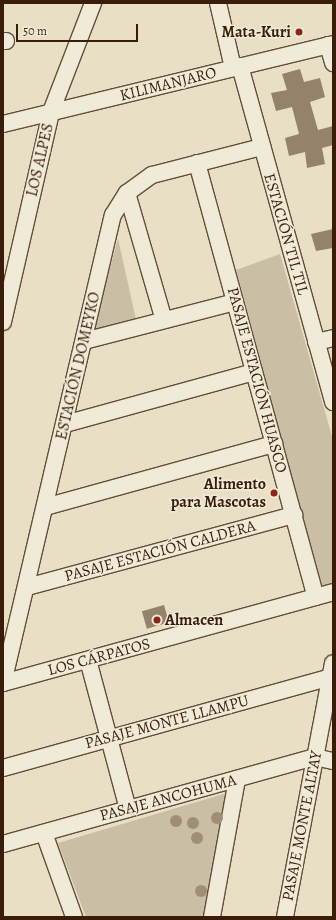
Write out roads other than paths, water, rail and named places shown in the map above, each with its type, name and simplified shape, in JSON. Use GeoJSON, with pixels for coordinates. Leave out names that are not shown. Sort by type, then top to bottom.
{"type":"FeatureCollection","features":[{"type":"Feature","properties":{"kind":"street","name":"LOS ALPES"},"geometry":{"type":"LineString","coordinates":[[3,322],[51,112],[92,3]]}},
{"type":"Feature","properties":{"kind":"street","name":"ESTACIÓN TIL TIL"},"geometry":{"type":"LineString","coordinates":[[218,3],[236,67],[262,147],[333,402]]}},
{"type":"Feature","properties":{"kind":"street","name":"KILIMANJARO"},"geometry":{"type":"LineString","coordinates":[[3,124],[330,44]]}},
{"type":"Feature","properties":{"kind":"street"},"geometry":{"type":"LineString","coordinates":[[330,44],[333,63]]}},
{"type":"Feature","properties":{"kind":"street","name":"ESTACIÓN DOMEYKO"},"geometry":{"type":"LineString","coordinates":[[3,683],[65,424],[110,224],[127,194],[152,175],[262,147]]}},
{"type":"Feature","properties":{"kind":"street","name":"PASAJE ESTACIÓN HUASCO"},"geometry":{"type":"LineString","coordinates":[[197,164],[316,597]]}},
{"type":"Feature","properties":{"kind":"street"},"geometry":{"type":"LineString","coordinates":[[127,194],[164,320]]}},
{"type":"Feature","properties":{"kind":"street"},"geometry":{"type":"LineString","coordinates":[[84,341],[235,302]]}},
{"type":"Feature","properties":{"kind":"street"},"geometry":{"type":"LineString","coordinates":[[316,342],[333,338]]}},
{"type":"Feature","properties":{"kind":"street"},"geometry":{"type":"LineString","coordinates":[[65,424],[254,372]]}},
{"type":"Feature","properties":{"kind":"street"},"geometry":{"type":"LineString","coordinates":[[45,507],[274,444]]}},
{"type":"Feature","properties":{"kind":"street","name":"PASAJE ESTACIÓN CALDERA"},"geometry":{"type":"LineString","coordinates":[[27,587],[294,515]]}},
{"type":"Feature","properties":{"kind":"street","name":"LOS CÁRPATOS"},"geometry":{"type":"LineString","coordinates":[[3,683],[333,592]]}},
{"type":"Feature","properties":{"kind":"street"},"geometry":{"type":"LineString","coordinates":[[88,660],[128,809]]}},
{"type":"Feature","properties":{"kind":"street","name":"PASAJE MONTE LLAMPU"},"geometry":{"type":"LineString","coordinates":[[3,768],[109,738],[332,671]]}},
{"type":"Feature","properties":{"kind":"street","name":"PASAJE MONTE ALTAY"},"geometry":{"type":"LineString","coordinates":[[285,917],[332,671]]}},
{"type":"Feature","properties":{"kind":"street","name":"PASAJE ANCOHUMA"},"geometry":{"type":"LineString","coordinates":[[3,844],[316,757],[333,761]]}},
{"type":"Feature","properties":{"kind":"street"},"geometry":{"type":"LineString","coordinates":[[212,917],[237,780]]}},
{"type":"Feature","properties":{"kind":"street"},"geometry":{"type":"LineString","coordinates":[[44,832],[74,917]]}},
{"type":"Feature","properties":{"kind":"place","name":"Mata-Kuri"},"geometry":{"type":"Point","coordinates":[299,32]}},
{"type":"Feature","properties":{"kind":"place","name":"Alimento para Mascotas"},"geometry":{"type":"Point","coordinates":[274,493]}},
{"type":"Feature","properties":{"kind":"place","name":"Almacen"},"geometry":{"type":"Point","coordinates":[157,620]}}]}
